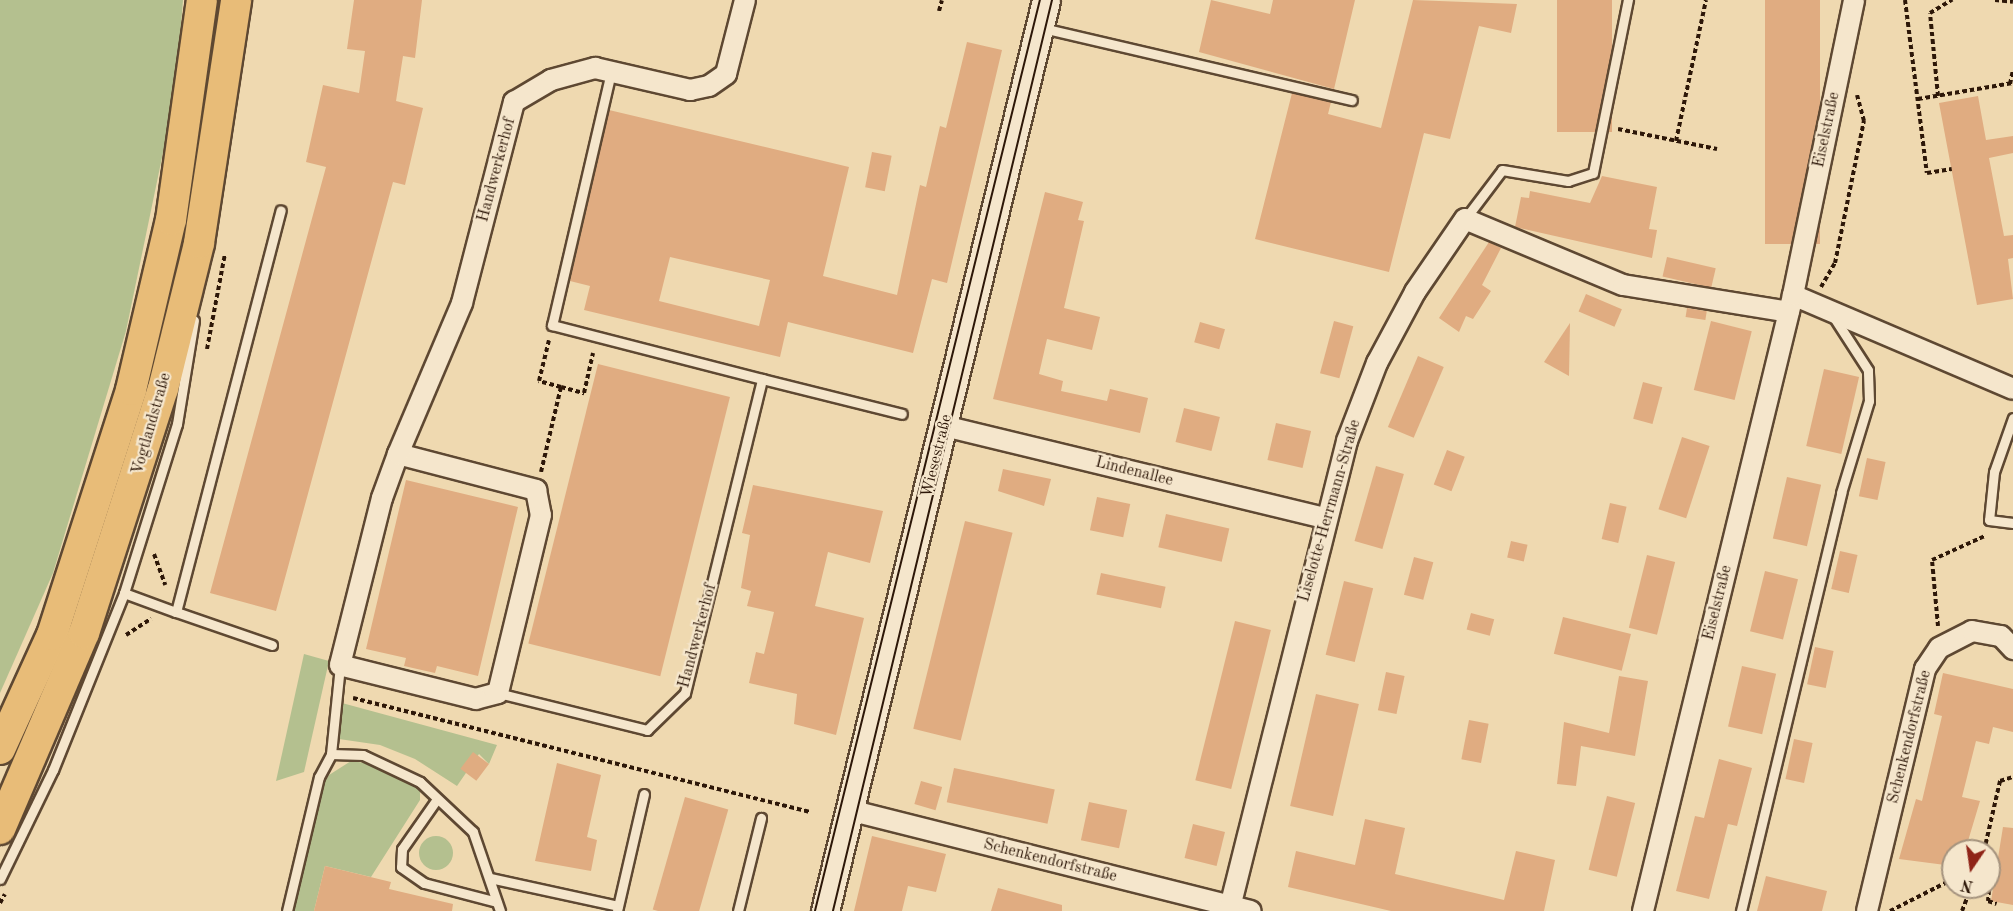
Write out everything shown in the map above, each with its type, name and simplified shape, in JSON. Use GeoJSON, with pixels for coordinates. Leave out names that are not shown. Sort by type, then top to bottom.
{"type":"FeatureCollection","features":[{"type":"Feature","properties":{"kind":"main road","name":"Vogtlandstraße"},"geometry":{"type":"LineString","coordinates":[[0,749],[52,635],[131,390],[171,220],[201,0]]}},
{"type":"Feature","properties":{"kind":"main road","name":"Vogtlandstraße"},"geometry":{"type":"LineString","coordinates":[[0,829],[80,644],[128,508],[199,243],[236,0]]}},
{"type":"Feature","properties":{"kind":"street","name":"Handwerkerhof"},"geometry":{"type":"LineString","coordinates":[[498,693],[476,699],[340,664],[398,454],[462,303],[514,102],[551,80],[595,68],[690,90],[709,86],[726,74],[746,0]]}},
{"type":"Feature","properties":{"kind":"street","name":"Wiesestraße"},"geometry":{"type":"LineString","coordinates":[[825,911],[1046,0]]}},
{"type":"Feature","properties":{"kind":"street","name":"Eiselstraße"},"geometry":{"type":"LineString","coordinates":[[1643,911],[1791,304],[1854,0]]}},
{"type":"Feature","properties":{"kind":"street"},"geometry":{"type":"LineString","coordinates":[[1464,219],[1623,285],[1820,306],[2013,389]]}},
{"type":"Feature","properties":{"kind":"street","name":"Liselotte-Herrmann-Straße"},"geometry":{"type":"LineString","coordinates":[[1230,909],[1324,518],[1377,363],[1415,292],[1464,219]]}},
{"type":"Feature","properties":{"kind":"street","name":"Lindenallee"},"geometry":{"type":"LineString","coordinates":[[944,426],[1324,518]]}},
{"type":"Feature","properties":{"kind":"street"},"geometry":{"type":"LineString","coordinates":[[398,454],[536,490],[541,515],[498,693]]}},
{"type":"Feature","properties":{"kind":"street","name":"Schenkendorfstraße"},"geometry":{"type":"LineString","coordinates":[[1867,911],[1925,669],[1940,648],[1972,631],[2001,636],[2013,649]]}},
{"type":"Feature","properties":{"kind":"street","name":"Schenkendorfstraße"},"geometry":{"type":"LineString","coordinates":[[849,810],[1230,909],[1251,911]]}},
{"type":"Feature","properties":{"kind":"lane"},"geometry":{"type":"LineString","coordinates":[[1464,219],[1502,170],[1568,181],[1593,173],[1605,127],[1628,0]]}},
{"type":"Feature","properties":{"kind":"lane"},"geometry":{"type":"LineString","coordinates":[[1039,27],[1352,100]]}},
{"type":"Feature","properties":{"kind":"lane"},"geometry":{"type":"LineString","coordinates":[[552,325],[611,72]]}},
{"type":"Feature","properties":{"kind":"lane"},"geometry":{"type":"LineString","coordinates":[[176,612],[281,210]]}},
{"type":"Feature","properties":{"kind":"lane"},"geometry":{"type":"LineString","coordinates":[[0,879],[53,770],[124,593],[177,424],[191,351],[199,243]]}},
{"type":"Feature","properties":{"kind":"lane"},"geometry":{"type":"LineString","coordinates":[[1741,911],[1840,493],[1869,401],[1868,370],[1820,306]]}},
{"type":"Feature","properties":{"kind":"lane"},"geometry":{"type":"LineString","coordinates":[[542,322],[902,414]]}},
{"type":"Feature","properties":{"kind":"lane","name":"Handwerkerhof"},"geometry":{"type":"LineString","coordinates":[[498,693],[647,730],[669,714],[688,682],[762,379]]}},
{"type":"Feature","properties":{"kind":"lane"},"geometry":{"type":"LineString","coordinates":[[2013,418],[1994,472],[1993,521],[2013,523]]}},
{"type":"Feature","properties":{"kind":"lane"},"geometry":{"type":"LineString","coordinates":[[124,593],[272,645]]}},
{"type":"Feature","properties":{"kind":"lane"},"geometry":{"type":"LineString","coordinates":[[286,911],[320,777],[331,754],[334,694],[340,664]]}},
{"type":"Feature","properties":{"kind":"lane"},"geometry":{"type":"LineString","coordinates":[[331,754],[363,755],[417,779],[473,832],[499,906]]}},
{"type":"Feature","properties":{"kind":"lane"},"geometry":{"type":"LineString","coordinates":[[490,878],[617,908],[644,794]]}},
{"type":"Feature","properties":{"kind":"lane"},"geometry":{"type":"LineString","coordinates":[[437,799],[402,849],[401,867],[424,884],[499,906]]}},
{"type":"Feature","properties":{"kind":"lane"},"geometry":{"type":"LineString","coordinates":[[738,911],[761,818]]}},
{"type":"Feature","properties":{"kind":"path"},"geometry":{"type":"LineString","coordinates":[[939,11],[942,0]]}},
{"type":"Feature","properties":{"kind":"path"},"geometry":{"type":"LineString","coordinates":[[1676,141],[1706,0]]}},
{"type":"Feature","properties":{"kind":"path"},"geometry":{"type":"LineString","coordinates":[[1905,0],[1927,173],[1952,170]]}},
{"type":"Feature","properties":{"kind":"path"},"geometry":{"type":"LineString","coordinates":[[1938,96],[1930,13],[1952,0]]}},
{"type":"Feature","properties":{"kind":"path"},"geometry":{"type":"LineString","coordinates":[[1995,0],[2013,2]]}},
{"type":"Feature","properties":{"kind":"path"},"geometry":{"type":"LineString","coordinates":[[1918,99],[2012,83],[2013,70]]}},
{"type":"Feature","properties":{"kind":"path"},"geometry":{"type":"LineString","coordinates":[[1820,306],[1835,262],[1864,121],[1855,90]]}},
{"type":"Feature","properties":{"kind":"path"},"geometry":{"type":"LineString","coordinates":[[1605,127],[1717,149]]}},
{"type":"Feature","properties":{"kind":"path"},"geometry":{"type":"LineString","coordinates":[[552,325],[539,381],[584,393],[593,353]]}},
{"type":"Feature","properties":{"kind":"path"},"geometry":{"type":"LineString","coordinates":[[536,490],[561,387]]}},
{"type":"Feature","properties":{"kind":"path"},"geometry":{"type":"LineString","coordinates":[[1940,648],[1932,560],[1991,533],[1993,521]]}},
{"type":"Feature","properties":{"kind":"path"},"geometry":{"type":"LineString","coordinates":[[334,694],[809,812]]}},
{"type":"Feature","properties":{"kind":"path"},"geometry":{"type":"LineString","coordinates":[[1987,839],[2000,781],[2013,777]]}},
{"type":"Feature","properties":{"kind":"path"},"geometry":{"type":"LineString","coordinates":[[1889,911],[1941,885]]}},
{"type":"Feature","properties":{"kind":"path"},"geometry":{"type":"LineString","coordinates":[[1988,899],[1988,902],[1997,904]]}},
{"type":"Feature","properties":{"kind":"green space"},"geometry":{"type":"Polygon","coordinates":[[[0,0],[183,0],[176,90],[126,331],[53,573],[0,693],[0,0]]]}},
{"type":"Feature","properties":{"kind":"green space"},"geometry":{"type":"Polygon","coordinates":[[[304,654],[329,661],[304,772],[276,781],[304,654]]]}},
{"type":"Feature","properties":{"kind":"green space"},"geometry":{"type":"Polygon","coordinates":[[[342,703],[497,745],[489,764],[479,754],[457,786],[415,759],[380,745],[339,739],[342,703]]]}},
{"type":"Feature","properties":{"kind":"green space"},"geometry":{"type":"Polygon","coordinates":[[[351,761],[387,766],[420,782],[420,800],[371,877],[325,866],[314,911],[286,911],[314,799],[329,775],[351,761]]]}},
{"type":"Feature","properties":{"kind":"green space"},"geometry":{"type":"Polygon","coordinates":[[[436,836],[448,841],[453,853],[448,865],[436,870],[424,865],[419,853],[424,841],[436,836]]]}},
{"type":"Feature","properties":{"kind":"building"},"geometry":{"type":"Polygon","coordinates":[[[354,0],[422,0],[415,58],[403,56],[396,101],[423,108],[405,185],[393,182],[276,611],[210,593],[326,167],[306,162],[323,85],[359,93],[365,51],[347,49],[354,0]]]}},
{"type":"Feature","properties":{"kind":"building"},"geometry":{"type":"Polygon","coordinates":[[[1211,0],[1270,14],[1273,0],[1355,0],[1334,89],[1199,52],[1211,0]]]}},
{"type":"Feature","properties":{"kind":"building"},"geometry":{"type":"Polygon","coordinates":[[[1413,0],[1517,4],[1511,33],[1479,26],[1450,139],[1424,133],[1389,272],[1255,239],[1292,93],[1331,102],[1328,114],[1381,128],[1413,0]]]}},
{"type":"Feature","properties":{"kind":"building"},"geometry":{"type":"Polygon","coordinates":[[[1557,0],[1612,0],[1612,132],[1557,132],[1557,0]]]}},
{"type":"Feature","properties":{"kind":"building"},"geometry":{"type":"Polygon","coordinates":[[[1765,0],[1820,0],[1820,244],[1765,244],[1765,0]]]}},
{"type":"Feature","properties":{"kind":"building"},"geometry":{"type":"Polygon","coordinates":[[[967,42],[1002,50],[947,283],[932,279],[913,353],[788,322],[780,357],[584,310],[590,286],[570,281],[609,110],[849,167],[823,276],[897,295],[920,185],[926,187],[940,126],[946,128],[967,42]],[[670,257],[659,301],[759,326],[770,280],[670,257]]]}},
{"type":"Feature","properties":{"kind":"building"},"geometry":{"type":"Polygon","coordinates":[[[1978,96],[1986,140],[2013,136],[2013,153],[1989,158],[2004,236],[2013,235],[2013,258],[2008,259],[2013,299],[1977,305],[1939,103],[1978,96]]]}},
{"type":"Feature","properties":{"kind":"building"},"geometry":{"type":"Polygon","coordinates":[[[872,152],[892,156],[885,191],[865,187],[872,152]]]}},
{"type":"Feature","properties":{"kind":"building"},"geometry":{"type":"Polygon","coordinates":[[[1602,176],[1657,187],[1649,229],[1657,230],[1652,258],[1515,227],[1521,197],[1529,198],[1530,191],[1590,203],[1602,176]]]}},
{"type":"Feature","properties":{"kind":"building"},"geometry":{"type":"Polygon","coordinates":[[[1045,192],[1083,202],[1078,220],[1084,221],[1064,308],[1100,317],[1092,350],[1047,339],[1039,374],[1063,381],[1061,391],[1107,401],[1110,389],[1148,398],[1140,433],[993,399],[1045,192]]]}},
{"type":"Feature","properties":{"kind":"building"},"geometry":{"type":"Polygon","coordinates":[[[1489,242],[1501,248],[1482,285],[1491,291],[1473,319],[1466,316],[1459,332],[1439,318],[1489,242]]]}},
{"type":"Feature","properties":{"kind":"building"},"geometry":{"type":"Polygon","coordinates":[[[1667,257],[1716,268],[1711,288],[1663,276],[1667,257]]]}},
{"type":"Feature","properties":{"kind":"building"},"geometry":{"type":"Polygon","coordinates":[[[1586,294],[1622,309],[1614,327],[1579,311],[1586,294]]]}},
{"type":"Feature","properties":{"kind":"building"},"geometry":{"type":"Polygon","coordinates":[[[1687,308],[1707,311],[1705,320],[1686,317],[1687,308]]]}},
{"type":"Feature","properties":{"kind":"building"},"geometry":{"type":"Polygon","coordinates":[[[1334,321],[1353,326],[1339,378],[1320,373],[1334,321]]]}},
{"type":"Feature","properties":{"kind":"building"},"geometry":{"type":"Polygon","coordinates":[[[1711,321],[1752,331],[1735,400],[1694,390],[1711,321]]]}},
{"type":"Feature","properties":{"kind":"building"},"geometry":{"type":"Polygon","coordinates":[[[1200,322],[1225,329],[1219,349],[1194,342],[1200,322]]]}},
{"type":"Feature","properties":{"kind":"building"},"geometry":{"type":"Polygon","coordinates":[[[1570,323],[1569,376],[1544,362],[1570,323]]]}},
{"type":"Feature","properties":{"kind":"building"},"geometry":{"type":"Polygon","coordinates":[[[1418,356],[1444,367],[1414,438],[1388,427],[1418,356]]]}},
{"type":"Feature","properties":{"kind":"building"},"geometry":{"type":"Polygon","coordinates":[[[598,364],[730,397],[660,676],[528,643],[598,364]]]}},
{"type":"Feature","properties":{"kind":"building"},"geometry":{"type":"Polygon","coordinates":[[[1824,369],[1859,377],[1841,454],[1806,446],[1824,369]]]}},
{"type":"Feature","properties":{"kind":"building"},"geometry":{"type":"Polygon","coordinates":[[[1643,382],[1662,387],[1652,424],[1633,419],[1643,382]]]}},
{"type":"Feature","properties":{"kind":"building"},"geometry":{"type":"Polygon","coordinates":[[[1184,408],[1220,417],[1211,451],[1176,442],[1184,408]]]}},
{"type":"Feature","properties":{"kind":"building"},"geometry":{"type":"Polygon","coordinates":[[[1276,423],[1311,431],[1303,468],[1267,460],[1276,423]]]}},
{"type":"Feature","properties":{"kind":"building"},"geometry":{"type":"Polygon","coordinates":[[[1682,437],[1710,446],[1686,518],[1659,509],[1682,437]]]}},
{"type":"Feature","properties":{"kind":"building"},"geometry":{"type":"Polygon","coordinates":[[[1447,450],[1465,457],[1451,491],[1434,485],[1447,450]]]}},
{"type":"Feature","properties":{"kind":"building"},"geometry":{"type":"Polygon","coordinates":[[[1867,458],[1886,462],[1877,500],[1859,496],[1867,458]]]}},
{"type":"Feature","properties":{"kind":"building"},"geometry":{"type":"Polygon","coordinates":[[[1376,466],[1404,474],[1382,549],[1355,541],[1376,466]]]}},
{"type":"Feature","properties":{"kind":"building"},"geometry":{"type":"Polygon","coordinates":[[[1003,469],[1051,479],[1044,506],[998,491],[1003,469]]]}},
{"type":"Feature","properties":{"kind":"building"},"geometry":{"type":"Polygon","coordinates":[[[1787,477],[1821,485],[1807,546],[1773,538],[1787,477]]]}},
{"type":"Feature","properties":{"kind":"building"},"geometry":{"type":"Polygon","coordinates":[[[406,480],[518,507],[478,676],[437,666],[435,673],[404,666],[406,658],[366,649],[406,480]]]}},
{"type":"Feature","properties":{"kind":"building"},"geometry":{"type":"Polygon","coordinates":[[[753,485],[883,511],[870,563],[828,552],[815,606],[864,618],[836,735],[794,724],[797,694],[749,683],[756,652],[764,654],[774,612],[747,606],[751,591],[741,588],[750,535],[742,533],[753,485]]]}},
{"type":"Feature","properties":{"kind":"building"},"geometry":{"type":"Polygon","coordinates":[[[1097,497],[1130,504],[1123,537],[1090,530],[1097,497]]]}},
{"type":"Feature","properties":{"kind":"building"},"geometry":{"type":"Polygon","coordinates":[[[1610,503],[1627,507],[1618,543],[1602,539],[1610,503]]]}},
{"type":"Feature","properties":{"kind":"building"},"geometry":{"type":"Polygon","coordinates":[[[1166,514],[1229,529],[1222,562],[1158,547],[1166,514]]]}},
{"type":"Feature","properties":{"kind":"building"},"geometry":{"type":"Polygon","coordinates":[[[965,521],[1013,533],[961,740],[913,729],[965,521]]]}},
{"type":"Feature","properties":{"kind":"building"},"geometry":{"type":"Polygon","coordinates":[[[1511,541],[1528,545],[1524,561],[1507,558],[1511,541]]]}},
{"type":"Feature","properties":{"kind":"building"},"geometry":{"type":"Polygon","coordinates":[[[1840,551],[1858,555],[1849,593],[1831,589],[1840,551]]]}},
{"type":"Feature","properties":{"kind":"building"},"geometry":{"type":"Polygon","coordinates":[[[1647,555],[1675,562],[1657,635],[1629,628],[1647,555]]]}},
{"type":"Feature","properties":{"kind":"building"},"geometry":{"type":"Polygon","coordinates":[[[1414,557],[1433,562],[1423,600],[1404,595],[1414,557]]]}},
{"type":"Feature","properties":{"kind":"building"},"geometry":{"type":"Polygon","coordinates":[[[1765,571],[1798,579],[1783,639],[1750,631],[1765,571]]]}},
{"type":"Feature","properties":{"kind":"building"},"geometry":{"type":"Polygon","coordinates":[[[1101,573],[1166,587],[1161,608],[1096,595],[1101,573]]]}},
{"type":"Feature","properties":{"kind":"building"},"geometry":{"type":"Polygon","coordinates":[[[1344,581],[1373,588],[1355,662],[1326,655],[1344,581]]]}},
{"type":"Feature","properties":{"kind":"building"},"geometry":{"type":"Polygon","coordinates":[[[1471,613],[1494,619],[1490,636],[1467,629],[1471,613]]]}},
{"type":"Feature","properties":{"kind":"building"},"geometry":{"type":"Polygon","coordinates":[[[1563,617],[1631,634],[1622,671],[1554,654],[1563,617]]]}},
{"type":"Feature","properties":{"kind":"building"},"geometry":{"type":"Polygon","coordinates":[[[1235,621],[1271,630],[1231,789],[1195,780],[1235,621]]]}},
{"type":"Feature","properties":{"kind":"building"},"geometry":{"type":"Polygon","coordinates":[[[1815,647],[1834,651],[1826,688],[1807,684],[1815,647]]]}},
{"type":"Feature","properties":{"kind":"building"},"geometry":{"type":"Polygon","coordinates":[[[1742,666],[1776,674],[1762,734],[1728,726],[1742,666]]]}},
{"type":"Feature","properties":{"kind":"building"},"geometry":{"type":"Polygon","coordinates":[[[1386,672],[1405,676],[1396,714],[1378,710],[1386,672]]]}},
{"type":"Feature","properties":{"kind":"building"},"geometry":{"type":"Polygon","coordinates":[[[1943,673],[2013,689],[2013,732],[1993,727],[1989,744],[1976,741],[1962,797],[1980,801],[1969,839],[1941,839],[1941,864],[1899,859],[1916,799],[1922,801],[1942,716],[1934,714],[1943,673]]]}},
{"type":"Feature","properties":{"kind":"building"},"geometry":{"type":"Polygon","coordinates":[[[1619,676],[1648,681],[1635,756],[1581,746],[1576,786],[1557,784],[1564,722],[1609,733],[1619,676]]]}},
{"type":"Feature","properties":{"kind":"building"},"geometry":{"type":"Polygon","coordinates":[[[1316,694],[1359,704],[1333,816],[1290,806],[1316,694]]]}},
{"type":"Feature","properties":{"kind":"building"},"geometry":{"type":"Polygon","coordinates":[[[1469,720],[1489,724],[1481,763],[1461,759],[1469,720]]]}},
{"type":"Feature","properties":{"kind":"building"},"geometry":{"type":"Polygon","coordinates":[[[1794,739],[1813,743],[1804,783],[1785,779],[1794,739]]]}},
{"type":"Feature","properties":{"kind":"building"},"geometry":{"type":"Polygon","coordinates":[[[473,752],[489,764],[476,781],[460,769],[473,752]]]}},
{"type":"Feature","properties":{"kind":"building"},"geometry":{"type":"Polygon","coordinates":[[[1719,759],[1752,768],[1737,826],[1728,824],[1709,899],[1676,891],[1695,816],[1704,818],[1719,759]]]}},
{"type":"Feature","properties":{"kind":"building"},"geometry":{"type":"Polygon","coordinates":[[[557,763],[601,775],[587,837],[597,840],[591,871],[535,861],[557,763]]]}},
{"type":"Feature","properties":{"kind":"building"},"geometry":{"type":"Polygon","coordinates":[[[954,768],[1055,789],[1047,824],[947,802],[954,768]]]}},
{"type":"Feature","properties":{"kind":"building"},"geometry":{"type":"Polygon","coordinates":[[[921,781],[942,787],[936,810],[914,804],[921,781]]]}},
{"type":"Feature","properties":{"kind":"building"},"geometry":{"type":"Polygon","coordinates":[[[1607,796],[1635,803],[1617,877],[1589,870],[1607,796]]]}},
{"type":"Feature","properties":{"kind":"building"},"geometry":{"type":"Polygon","coordinates":[[[685,797],[728,809],[699,911],[653,909],[685,797]]]}},
{"type":"Feature","properties":{"kind":"building"},"geometry":{"type":"Polygon","coordinates":[[[1089,802],[1127,810],[1119,848],[1081,840],[1089,802]]]}},
{"type":"Feature","properties":{"kind":"building"},"geometry":{"type":"Polygon","coordinates":[[[1365,819],[1405,828],[1395,874],[1504,900],[1516,851],[1555,860],[1544,911],[1391,911],[1288,887],[1296,851],[1355,865],[1365,819]]]}},
{"type":"Feature","properties":{"kind":"building"},"geometry":{"type":"Polygon","coordinates":[[[1193,824],[1225,832],[1217,866],[1185,858],[1193,824]]]}},
{"type":"Feature","properties":{"kind":"building"},"geometry":{"type":"Polygon","coordinates":[[[2003,827],[2013,828],[2013,905],[1991,901],[1991,899],[2001,899],[2003,827]]]}},
{"type":"Feature","properties":{"kind":"building"},"geometry":{"type":"Polygon","coordinates":[[[872,836],[946,854],[936,892],[908,886],[902,911],[854,911],[872,836]]]}},
{"type":"Feature","properties":{"kind":"building"},"geometry":{"type":"Polygon","coordinates":[[[325,866],[391,882],[389,889],[453,904],[452,911],[314,911],[325,866]]]}},
{"type":"Feature","properties":{"kind":"building"},"geometry":{"type":"Polygon","coordinates":[[[1766,876],[1827,891],[1822,911],[1757,911],[1766,876]]]}},
{"type":"Feature","properties":{"kind":"building"},"geometry":{"type":"Polygon","coordinates":[[[998,888],[1062,905],[1062,911],[991,911],[998,888]]]}},
{"type":"Feature","properties":{"kind":"tram line"},"geometry":{"type":"LineString","coordinates":[[815,911],[1040,0]]}},
{"type":"Feature","properties":{"kind":"tram line"},"geometry":{"type":"LineString","coordinates":[[833,911],[1052,0]]}}]}
